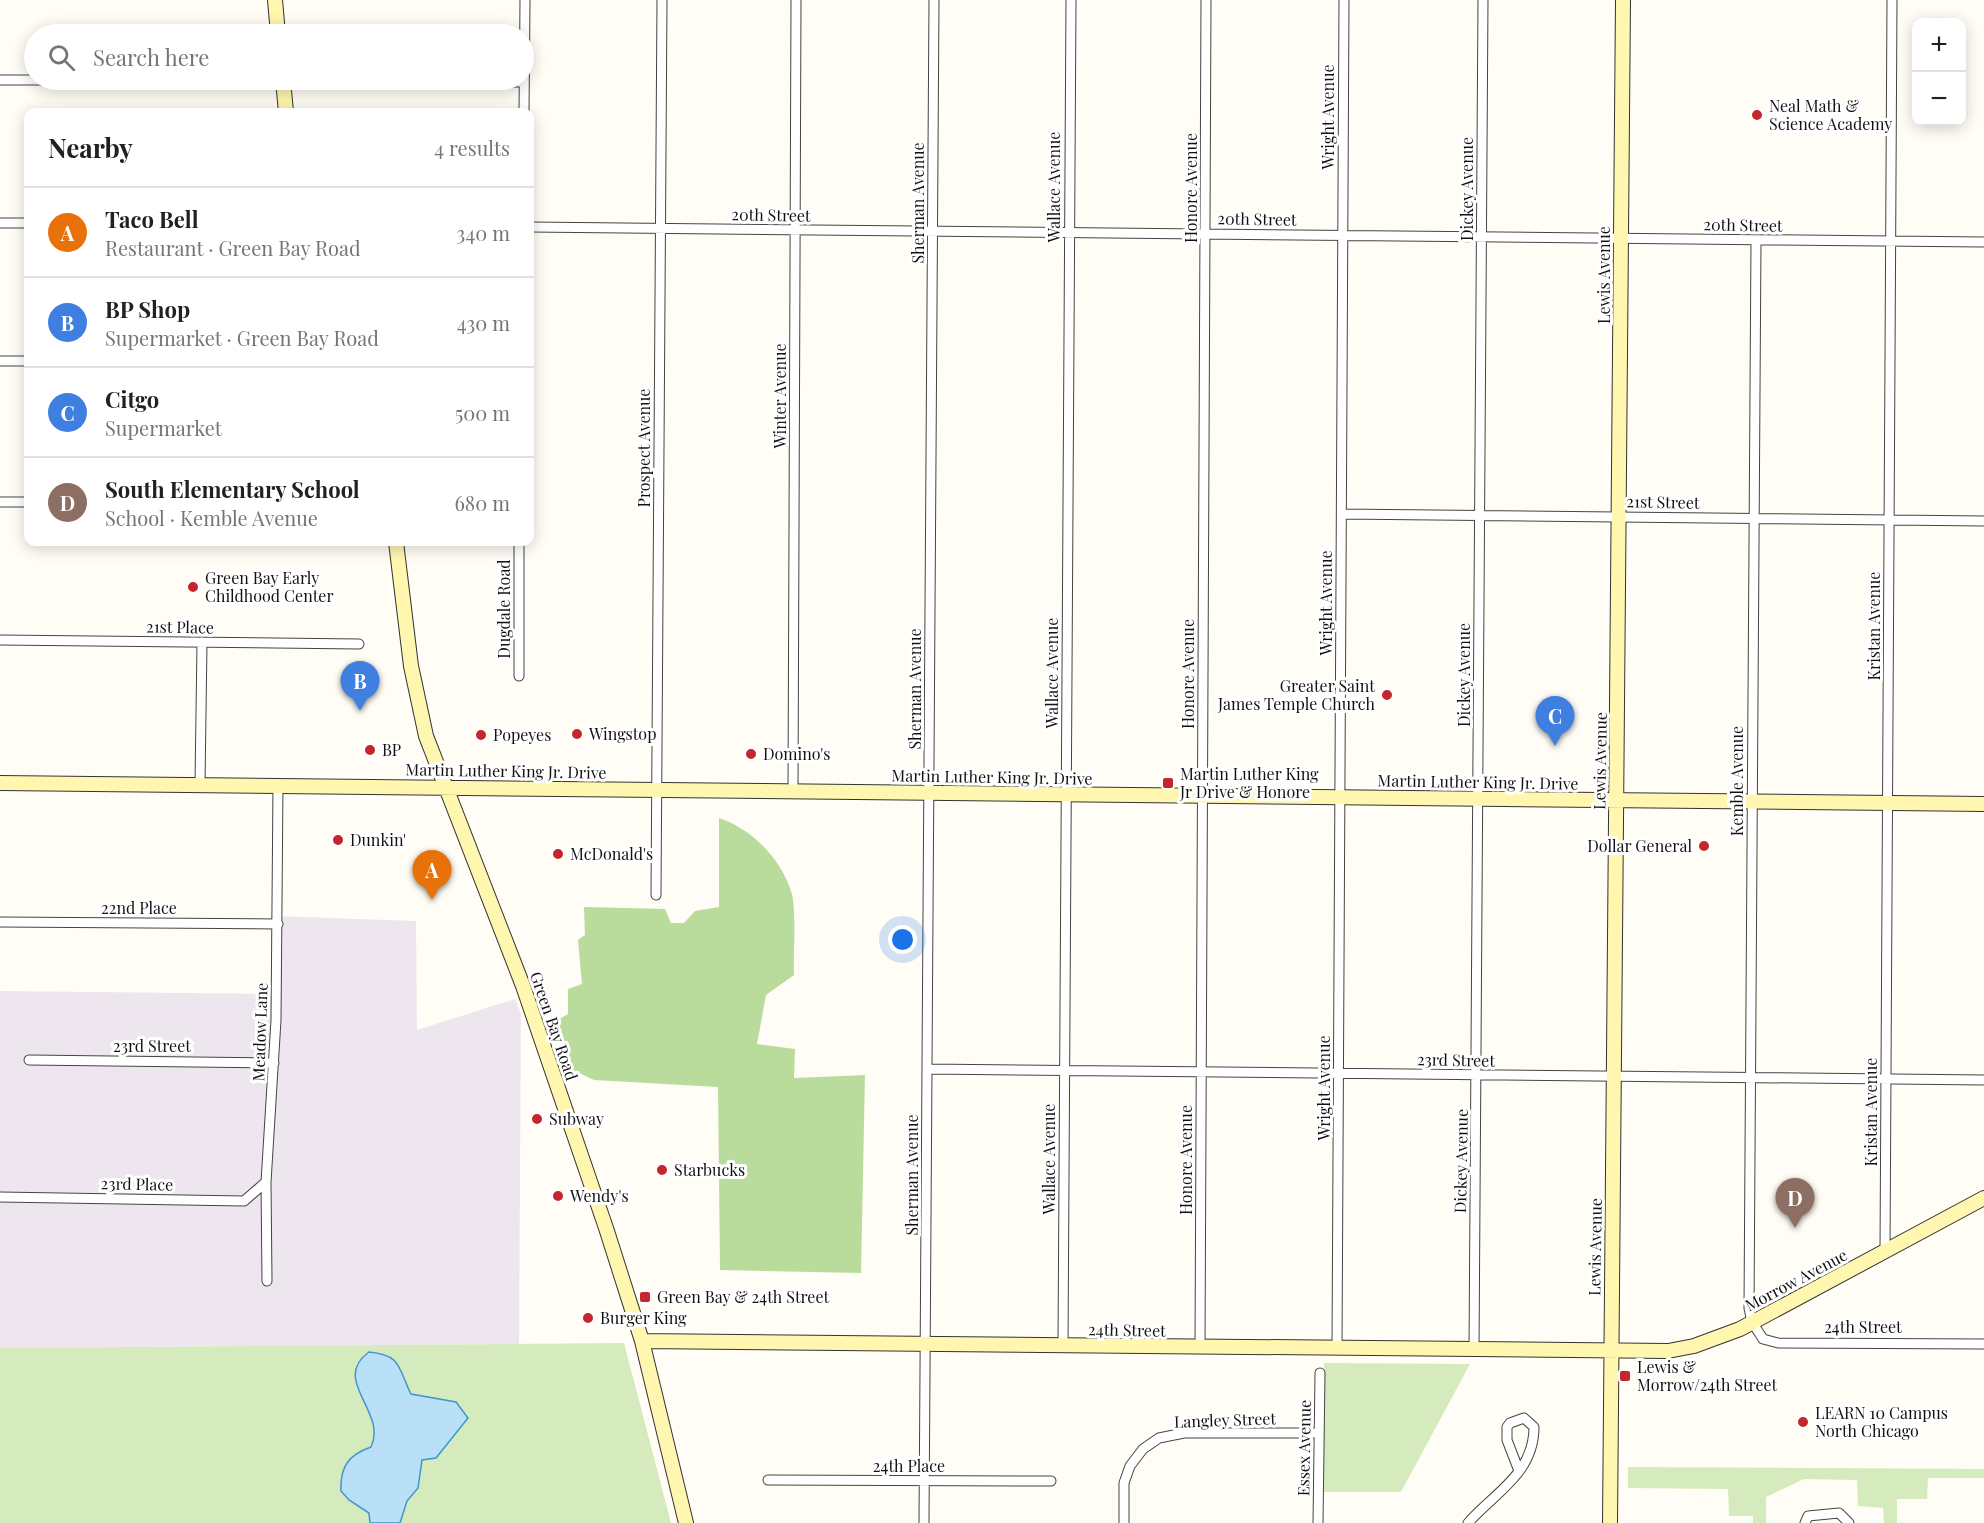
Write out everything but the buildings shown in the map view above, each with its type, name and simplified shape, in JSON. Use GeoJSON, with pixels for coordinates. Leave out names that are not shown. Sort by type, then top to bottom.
{"type":"FeatureCollection","features":[{"type":"Feature","properties":{"kind":"street"},"geometry":{"type":"LineString","coordinates":[[275,0],[277,24]]}},
{"type":"Feature","properties":{"kind":"street"},"geometry":{"type":"LineString","coordinates":[[525,0],[525,24]]}},
{"type":"Feature","properties":{"kind":"street","name":"Prospect Avenue"},"geometry":{"type":"LineString","coordinates":[[656,895],[662,0]]}},
{"type":"Feature","properties":{"kind":"street","name":"Winter Avenue"},"geometry":{"type":"LineString","coordinates":[[793,791],[796,0]]}},
{"type":"Feature","properties":{"kind":"street","name":"Sherman Avenue"},"geometry":{"type":"LineString","coordinates":[[924,1523],[934,0]]}},
{"type":"Feature","properties":{"kind":"street","name":"Wallace Avenue"},"geometry":{"type":"LineString","coordinates":[[1063,1346],[1071,0]]}},
{"type":"Feature","properties":{"kind":"street","name":"Honore Avenue"},"geometry":{"type":"LineString","coordinates":[[1200,1347],[1206,0]]}},
{"type":"Feature","properties":{"kind":"street","name":"Wright Avenue"},"geometry":{"type":"LineString","coordinates":[[1337,1349],[1344,0]]}},
{"type":"Feature","properties":{"kind":"street","name":"Dickey Avenue"},"geometry":{"type":"LineString","coordinates":[[1474,1351],[1483,0]]}},
{"type":"Feature","properties":{"kind":"street","name":"Lewis Avenue"},"geometry":{"type":"LineString","coordinates":[[1610,1523],[1623,0]]}},
{"type":"Feature","properties":{"kind":"street","name":"Kristan Avenue"},"geometry":{"type":"LineString","coordinates":[[1885,1252],[1892,0]]}},
{"type":"Feature","properties":{"kind":"street"},"geometry":{"type":"LineString","coordinates":[[0,80],[24,80]]}},
{"type":"Feature","properties":{"kind":"street"},"geometry":{"type":"LineString","coordinates":[[284,90],[286,108]]}},
{"type":"Feature","properties":{"kind":"street"},"geometry":{"type":"LineString","coordinates":[[524,90],[524,108]]}},
{"type":"Feature","properties":{"kind":"street"},"geometry":{"type":"LineString","coordinates":[[0,223],[24,223]]}},
{"type":"Feature","properties":{"kind":"street","name":"20th Street"},"geometry":{"type":"LineString","coordinates":[[534,227],[1984,242]]}},
{"type":"Feature","properties":{"kind":"street","name":"Kemble Avenue"},"geometry":{"type":"LineString","coordinates":[[1752,1322],[1749,1307],[1749,1078],[1756,240]]}},
{"type":"Feature","properties":{"kind":"street"},"geometry":{"type":"LineString","coordinates":[[0,361],[24,361]]}},
{"type":"Feature","properties":{"kind":"street"},"geometry":{"type":"LineString","coordinates":[[0,502],[24,502]]}},
{"type":"Feature","properties":{"kind":"street","name":"21st Street"},"geometry":{"type":"LineString","coordinates":[[1342,514],[1984,521]]}},
{"type":"Feature","properties":{"kind":"street","name":"Green Bay Road"},"geometry":{"type":"LineString","coordinates":[[397,546],[416,691],[426,736],[525,993],[642,1341],[686,1523]]}},
{"type":"Feature","properties":{"kind":"street","name":"Dugdale Road"},"geometry":{"type":"LineString","coordinates":[[519,546],[519,676]]}},
{"type":"Feature","properties":{"kind":"street","name":"21st Place"},"geometry":{"type":"LineString","coordinates":[[0,640],[359,644]]}},
{"type":"Feature","properties":{"kind":"street"},"geometry":{"type":"LineString","coordinates":[[200,784],[202,642]]}},
{"type":"Feature","properties":{"kind":"street","name":"Martin Luther King Jr. Drive"},"geometry":{"type":"LineString","coordinates":[[0,783],[1984,804]]}},
{"type":"Feature","properties":{"kind":"street","name":"Meadow Lane"},"geometry":{"type":"LineString","coordinates":[[267,1281],[266,1182],[274,1063],[278,924],[278,785]]}},
{"type":"Feature","properties":{"kind":"street","name":"22nd Place"},"geometry":{"type":"LineString","coordinates":[[0,922],[278,924]]}},
{"type":"Feature","properties":{"kind":"street","name":"23rd Street"},"geometry":{"type":"LineString","coordinates":[[29,1060],[274,1063]]}},
{"type":"Feature","properties":{"kind":"street","name":"23rd Street"},"geometry":{"type":"LineString","coordinates":[[928,1069],[1984,1080]]}},
{"type":"Feature","properties":{"kind":"street","name":"23rd Place"},"geometry":{"type":"LineString","coordinates":[[0,1197],[244,1201],[266,1182]]}},
{"type":"Feature","properties":{"kind":"street","name":"Morrow Avenue"},"geometry":{"type":"LineString","coordinates":[[1611,1352],[1682,1349],[1709,1341],[1752,1322],[1984,1198]]}},
{"type":"Feature","properties":{"kind":"street","name":"24th Street"},"geometry":{"type":"LineString","coordinates":[[1752,1322],[1763,1339],[1778,1343],[1984,1344]]}},
{"type":"Feature","properties":{"kind":"street","name":"24th Street"},"geometry":{"type":"LineString","coordinates":[[642,1341],[1611,1352]]}},
{"type":"Feature","properties":{"kind":"street","name":"Essex Avenue"},"geometry":{"type":"LineString","coordinates":[[1318,1523],[1320,1373]]}},
{"type":"Feature","properties":{"kind":"street"},"geometry":{"type":"LineString","coordinates":[[1468,1523],[1505,1490],[1519,1471],[1534,1435],[1534,1427],[1524,1418],[1510,1423],[1506,1433],[1519,1471]]}},
{"type":"Feature","properties":{"kind":"street","name":"Langley Street"},"geometry":{"type":"LineString","coordinates":[[1124,1523],[1124,1484],[1130,1466],[1143,1449],[1159,1438],[1184,1433],[1318,1433]]}},
{"type":"Feature","properties":{"kind":"street","name":"24th Place"},"geometry":{"type":"LineString","coordinates":[[768,1480],[1051,1481]]}},
{"type":"Feature","properties":{"kind":"street"},"geometry":{"type":"LineString","coordinates":[[1805,1523],[1808,1516],[1812,1514],[1839,1514],[1849,1523]]}},
{"type":"Feature","properties":{"kind":"shaded area"},"geometry":{"type":"Polygon","coordinates":[[[271,916],[416,921],[417,1030],[515,999],[521,1014],[519,1344],[0,1348],[0,991],[271,994],[271,916]]]}},
{"type":"Feature","properties":{"kind":"green space"},"geometry":{"type":"Polygon","coordinates":[[[719,818],[742,829],[763,846],[780,867],[793,899],[794,975],[766,995],[757,1044],[795,1049],[794,1078],[865,1075],[861,1273],[720,1270],[718,1087],[594,1080],[573,1070],[556,1021],[568,1014],[568,989],[582,984],[578,940],[585,935],[584,907],[665,909],[671,923],[684,923],[695,911],[719,907],[719,818]]]}},
{"type":"Feature","properties":{"kind":"green space"},"geometry":{"type":"Polygon","coordinates":[[[624,1343],[671,1523],[0,1523],[0,1348],[624,1343]]]}},
{"type":"Feature","properties":{"kind":"green space"},"geometry":{"type":"Polygon","coordinates":[[[1324,1363],[1470,1364],[1401,1492],[1324,1492],[1324,1363]]]}},
{"type":"Feature","properties":{"kind":"green space"},"geometry":{"type":"Polygon","coordinates":[[[1628,1467],[1984,1469],[1984,1478],[1928,1478],[1927,1499],[1897,1499],[1897,1523],[1884,1523],[1883,1508],[1858,1506],[1857,1480],[1804,1479],[1766,1497],[1766,1523],[1753,1523],[1753,1516],[1729,1516],[1728,1489],[1628,1488],[1628,1467]]]}},
{"type":"Feature","properties":{"kind":"water"},"geometry":{"type":"Polygon","coordinates":[[[369,1352],[388,1356],[398,1364],[411,1394],[456,1402],[468,1418],[436,1458],[422,1460],[418,1488],[407,1501],[400,1523],[370,1523],[369,1513],[349,1500],[341,1491],[342,1475],[347,1463],[356,1454],[371,1447],[374,1434],[372,1421],[357,1385],[355,1374],[359,1363],[369,1352]]]}},
{"type":"Feature","properties":{"kind":"place","name":"Neal Math & Science Academy"},"geometry":{"type":"Point","coordinates":[1757,115]}},
{"type":"Feature","properties":{"kind":"place","name":"Green Bay Early Childhood Center"},"geometry":{"type":"Point","coordinates":[193,587]}},
{"type":"Feature","properties":{"kind":"place","name":"Greater Saint James Temple Church"},"geometry":{"type":"Point","coordinates":[1387,695]}},
{"type":"Feature","properties":{"kind":"place","name":"BP Shop"},"geometry":{"type":"Point","coordinates":[360,711]}},
{"type":"Feature","properties":{"kind":"place","name":"Wingstop"},"geometry":{"type":"Point","coordinates":[577,734]}},
{"type":"Feature","properties":{"kind":"place","name":"Popeyes"},"geometry":{"type":"Point","coordinates":[481,735]}},
{"type":"Feature","properties":{"kind":"place","name":"Citgo"},"geometry":{"type":"Point","coordinates":[1555,746]}},
{"type":"Feature","properties":{"kind":"place","name":"BP"},"geometry":{"type":"Point","coordinates":[370,750]}},
{"type":"Feature","properties":{"kind":"place","name":"Domino's"},"geometry":{"type":"Point","coordinates":[751,754]}},
{"type":"Feature","properties":{"kind":"place","name":"Martin Luther King Jr Drive & Honore"},"geometry":{"type":"Point","coordinates":[1168,783]}},
{"type":"Feature","properties":{"kind":"place","name":"Dunkin'"},"geometry":{"type":"Point","coordinates":[338,840]}},
{"type":"Feature","properties":{"kind":"place","name":"Dollar General"},"geometry":{"type":"Point","coordinates":[1704,846]}},
{"type":"Feature","properties":{"kind":"place","name":"McDonald's"},"geometry":{"type":"Point","coordinates":[558,854]}},
{"type":"Feature","properties":{"kind":"place","name":"Taco Bell"},"geometry":{"type":"Point","coordinates":[432,900]}},
{"type":"Feature","properties":{"kind":"place","name":"Subway"},"geometry":{"type":"Point","coordinates":[537,1119]}},
{"type":"Feature","properties":{"kind":"place","name":"Starbucks"},"geometry":{"type":"Point","coordinates":[662,1170]}},
{"type":"Feature","properties":{"kind":"place","name":"Wendy's"},"geometry":{"type":"Point","coordinates":[558,1196]}},
{"type":"Feature","properties":{"kind":"place","name":"South Elementary School"},"geometry":{"type":"Point","coordinates":[1795,1228]}},
{"type":"Feature","properties":{"kind":"place","name":"Green Bay & 24th Street"},"geometry":{"type":"Point","coordinates":[645,1297]}},
{"type":"Feature","properties":{"kind":"place","name":"Burger King"},"geometry":{"type":"Point","coordinates":[588,1318]}},
{"type":"Feature","properties":{"kind":"place","name":"Lewis & Morrow/24th Street"},"geometry":{"type":"Point","coordinates":[1625,1376]}},
{"type":"Feature","properties":{"kind":"place","name":"LEARN 10 Campus North Chicago"},"geometry":{"type":"Point","coordinates":[1803,1422]}}]}
